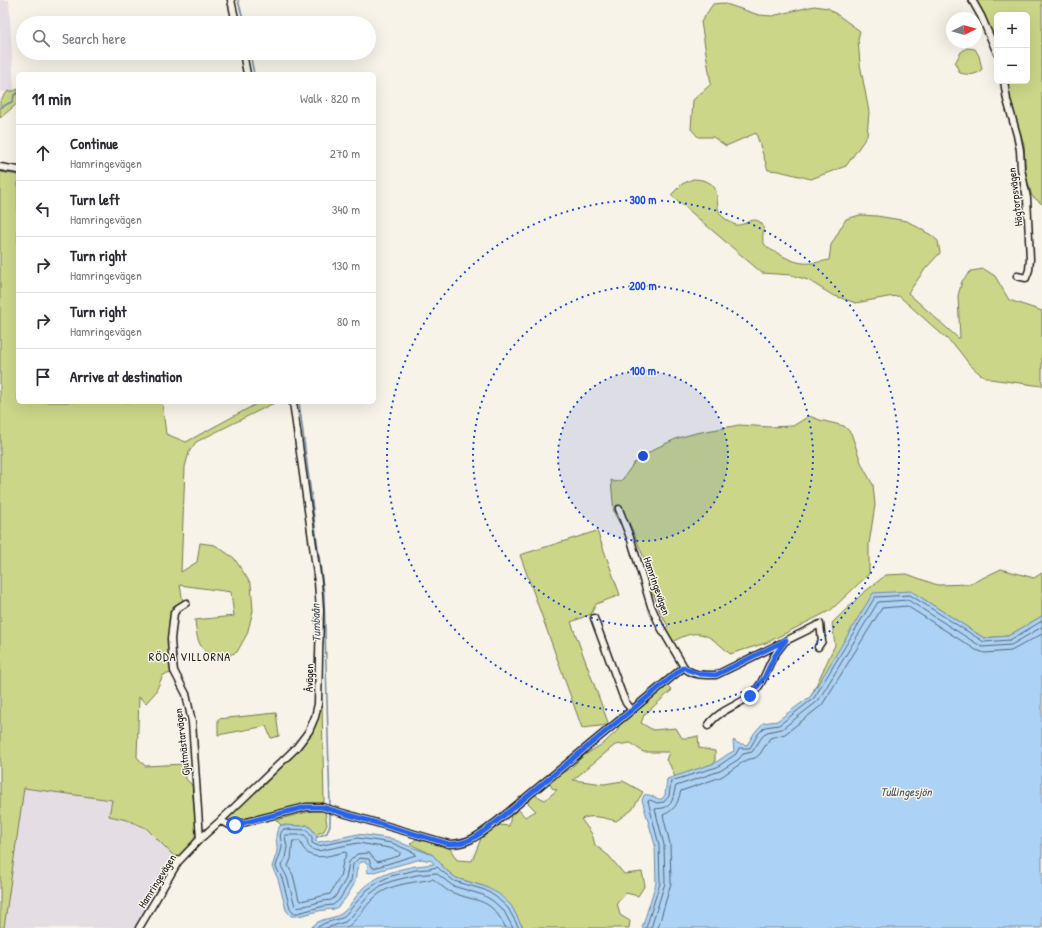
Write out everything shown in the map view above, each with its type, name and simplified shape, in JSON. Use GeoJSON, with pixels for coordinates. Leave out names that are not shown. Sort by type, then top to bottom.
{"type":"FeatureCollection","features":[{"type":"Feature","properties":{"kind":"street"},"geometry":{"type":"LineString","coordinates":[[231,0],[234,16]]}},
{"type":"Feature","properties":{"kind":"street"},"geometry":{"type":"LineString","coordinates":[[972,0],[981,16],[995,48]]}},
{"type":"Feature","properties":{"kind":"street"},"geometry":{"type":"LineString","coordinates":[[244,60],[247,72]]}},
{"type":"Feature","properties":{"kind":"street","name":"Högtorpsvägen"},"geometry":{"type":"LineString","coordinates":[[1004,84],[1018,142],[1021,169],[1027,198],[1030,259],[1029,270],[1026,278],[1017,276]]}},
{"type":"Feature","properties":{"kind":"street"},"geometry":{"type":"LineString","coordinates":[[0,167],[16,170]]}},
{"type":"Feature","properties":{"kind":"street","name":"Åvägen"},"geometry":{"type":"LineString","coordinates":[[220,821],[296,748],[309,731],[316,717],[318,704],[320,610],[318,582],[293,404]]}},
{"type":"Feature","properties":{"kind":"street","name":"Hamringevägen"},"geometry":{"type":"LineString","coordinates":[[619,509],[631,540],[651,606],[660,626],[684,667]]}},
{"type":"Feature","properties":{"kind":"street","name":"Gjutmästarvägen"},"geometry":{"type":"LineString","coordinates":[[186,603],[178,608],[174,613],[171,639],[174,671],[186,694],[192,722],[200,839]]}},
{"type":"Feature","properties":{"kind":"street"},"geometry":{"type":"LineString","coordinates":[[594,618],[624,700],[632,710]]}},
{"type":"Feature","properties":{"kind":"street"},"geometry":{"type":"LineString","coordinates":[[220,821],[230,825],[235,825],[306,807],[322,807],[449,844],[461,844],[473,839],[496,822],[684,667],[700,674],[716,675],[820,624],[822,641],[818,647]]}},
{"type":"Feature","properties":{"kind":"street"},"geometry":{"type":"LineString","coordinates":[[708,726],[712,720],[736,703],[750,696],[764,678],[774,657],[786,640]]}},
{"type":"Feature","properties":{"kind":"street","name":"Hamringevägen"},"geometry":{"type":"LineString","coordinates":[[139,928],[178,862],[220,821]]}},
{"type":"Feature","properties":{"kind":"shaded area"},"geometry":{"type":"Polygon","coordinates":[[[0,0],[9,0],[14,91],[0,92],[0,0]]]}},
{"type":"Feature","properties":{"kind":"shaded area"},"geometry":{"type":"Polygon","coordinates":[[[23,788],[112,800],[110,816],[127,820],[146,828],[174,856],[180,856],[167,871],[135,928],[4,928],[23,788]]]}},
{"type":"Feature","properties":{"kind":"green space"},"geometry":{"type":"Polygon","coordinates":[[[975,0],[1042,0],[1042,204],[1032,196],[1026,177],[1024,144],[1010,104],[1007,84],[1030,84],[1030,12],[994,12],[994,41],[982,12],[975,0]]]}},
{"type":"Feature","properties":{"kind":"green space"},"geometry":{"type":"Polygon","coordinates":[[[723,3],[759,15],[772,16],[814,6],[828,8],[860,31],[858,39],[860,64],[869,112],[867,136],[846,166],[811,179],[779,171],[768,170],[756,133],[726,146],[713,137],[698,137],[691,129],[693,100],[711,84],[701,22],[713,4],[723,3]]]}},
{"type":"Feature","properties":{"kind":"green space"},"geometry":{"type":"Polygon","coordinates":[[[967,48],[975,49],[979,56],[982,69],[975,74],[960,73],[955,63],[961,52],[967,48]]]}},
{"type":"Feature","properties":{"kind":"green space"},"geometry":{"type":"Polygon","coordinates":[[[16,90],[16,105],[0,118],[0,101],[8,91],[16,90]]]}},
{"type":"Feature","properties":{"kind":"green space"},"geometry":{"type":"Polygon","coordinates":[[[0,172],[16,175],[16,404],[162,404],[166,434],[186,442],[256,404],[272,404],[196,442],[189,452],[185,467],[181,572],[197,562],[200,543],[215,545],[234,558],[251,584],[253,611],[247,634],[237,652],[219,659],[212,656],[200,644],[195,620],[234,616],[231,592],[180,585],[183,602],[173,606],[171,623],[170,648],[172,673],[163,675],[155,693],[146,703],[139,697],[137,757],[145,766],[185,764],[186,779],[192,785],[196,830],[194,840],[180,856],[174,856],[146,828],[127,820],[109,816],[112,800],[24,788],[4,928],[0,928],[0,172]]]}},
{"type":"Feature","properties":{"kind":"green space"},"geometry":{"type":"Polygon","coordinates":[[[693,179],[704,180],[711,184],[715,189],[719,212],[723,217],[736,225],[752,220],[758,221],[763,225],[763,240],[767,247],[786,258],[798,262],[814,263],[829,260],[831,245],[846,219],[860,215],[907,221],[931,235],[938,241],[940,253],[926,268],[908,293],[958,338],[960,338],[958,296],[962,281],[971,271],[984,269],[995,276],[1009,300],[1042,311],[1042,386],[990,379],[980,374],[970,365],[956,347],[899,296],[856,303],[832,295],[808,280],[791,275],[762,273],[671,195],[682,184],[693,179]]]}},
{"type":"Feature","properties":{"kind":"green space"},"geometry":{"type":"Polygon","coordinates":[[[809,416],[844,426],[851,433],[862,465],[873,485],[875,505],[869,544],[869,574],[831,610],[766,643],[730,654],[716,642],[703,635],[690,634],[673,642],[665,629],[668,626],[660,612],[654,595],[650,594],[643,567],[646,563],[629,522],[620,524],[614,513],[611,480],[615,482],[622,480],[634,463],[656,448],[678,438],[739,425],[770,427],[793,426],[809,416]]]}},
{"type":"Feature","properties":{"kind":"green space"},"geometry":{"type":"Polygon","coordinates":[[[597,531],[620,595],[596,604],[591,614],[571,622],[609,725],[582,728],[520,555],[597,531]]]}},
{"type":"Feature","properties":{"kind":"green space"},"geometry":{"type":"Polygon","coordinates":[[[1001,569],[1034,578],[1042,573],[1042,616],[1008,636],[984,638],[911,591],[811,696],[835,645],[832,623],[862,594],[886,575],[907,574],[937,585],[970,584],[1001,569]]]}},
{"type":"Feature","properties":{"kind":"green space"},"geometry":{"type":"Polygon","coordinates":[[[667,685],[672,690],[644,715],[641,723],[653,730],[676,728],[682,738],[698,736],[699,748],[715,751],[715,763],[675,777],[666,760],[669,752],[643,752],[631,743],[615,745],[573,780],[604,784],[623,781],[643,792],[632,810],[616,821],[594,817],[581,819],[592,834],[595,845],[609,856],[624,874],[642,872],[645,885],[638,896],[626,893],[617,903],[620,915],[630,921],[629,928],[523,928],[522,925],[486,887],[456,878],[446,870],[433,855],[410,844],[416,839],[449,847],[457,860],[472,861],[482,836],[499,825],[509,826],[511,815],[518,809],[525,817],[536,811],[527,802],[530,799],[535,795],[545,800],[557,790],[552,788],[549,782],[570,769],[582,757],[604,743],[618,730],[618,725],[667,685]]]}},
{"type":"Feature","properties":{"kind":"green space"},"geometry":{"type":"Polygon","coordinates":[[[322,702],[324,803],[305,804],[233,823],[229,817],[299,750],[312,732],[318,719],[322,702]]]}},
{"type":"Feature","properties":{"kind":"green space"},"geometry":{"type":"Polygon","coordinates":[[[276,713],[279,736],[271,738],[266,726],[218,735],[218,719],[276,713]]]}},
{"type":"Feature","properties":{"kind":"green space"},"geometry":{"type":"Polygon","coordinates":[[[319,809],[325,811],[327,825],[324,831],[315,835],[312,829],[307,825],[281,825],[276,820],[319,809]]]}},
{"type":"Feature","properties":{"kind":"water","name":"Tullingesjön"},"geometry":{"type":"Polygon","coordinates":[[[911,591],[984,638],[1008,636],[1042,616],[1042,928],[642,928],[656,883],[655,845],[642,800],[644,795],[662,799],[665,795],[667,779],[715,763],[734,751],[734,740],[737,743],[747,745],[763,723],[777,721],[811,696],[873,593],[911,591]]]}},
{"type":"Feature","properties":{"kind":"water"},"geometry":{"type":"Polygon","coordinates":[[[281,825],[307,825],[312,829],[317,837],[315,841],[319,842],[358,834],[393,839],[433,855],[446,870],[456,878],[486,887],[499,894],[511,905],[523,928],[311,928],[314,924],[322,920],[341,914],[348,908],[365,886],[376,879],[402,869],[434,864],[432,861],[421,859],[370,873],[367,872],[368,865],[366,862],[361,862],[357,869],[354,885],[337,908],[300,916],[291,916],[286,910],[278,879],[272,867],[277,851],[276,836],[281,825]]]}},
{"type":"Feature","properties":{"kind":"waterway","name":"Tumbaån"},"geometry":{"type":"LineString","coordinates":[[238,0],[242,16]]}},
{"type":"Feature","properties":{"kind":"waterway","name":"Tumbaån"},"geometry":{"type":"LineString","coordinates":[[251,60],[254,72]]}},
{"type":"Feature","properties":{"kind":"waterway"},"geometry":{"type":"LineString","coordinates":[[0,108],[13,101],[14,95],[16,94]]}},
{"type":"Feature","properties":{"kind":"waterway","name":"Tumbaån"},"geometry":{"type":"LineString","coordinates":[[299,404],[324,594],[330,806]]}},
{"type":"Feature","properties":{"kind":"waterway","name":"Tumbaån"},"geometry":{"type":"LineString","coordinates":[[317,837],[327,833],[330,825],[330,812]]}},
{"type":"Feature","properties":{"kind":"district","name":"RÖDA VILLORNA"},"geometry":{"type":"Point","coordinates":[190,657]}},
{"type":"Feature","properties":{"kind":"route"},"geometry":{"type":"LineString","coordinates":[[235,825],[314,806],[322,807],[449,844],[461,844],[473,839],[496,822],[684,667],[692,673],[716,675],[786,640],[774,657],[764,678],[750,696]]}}]}
